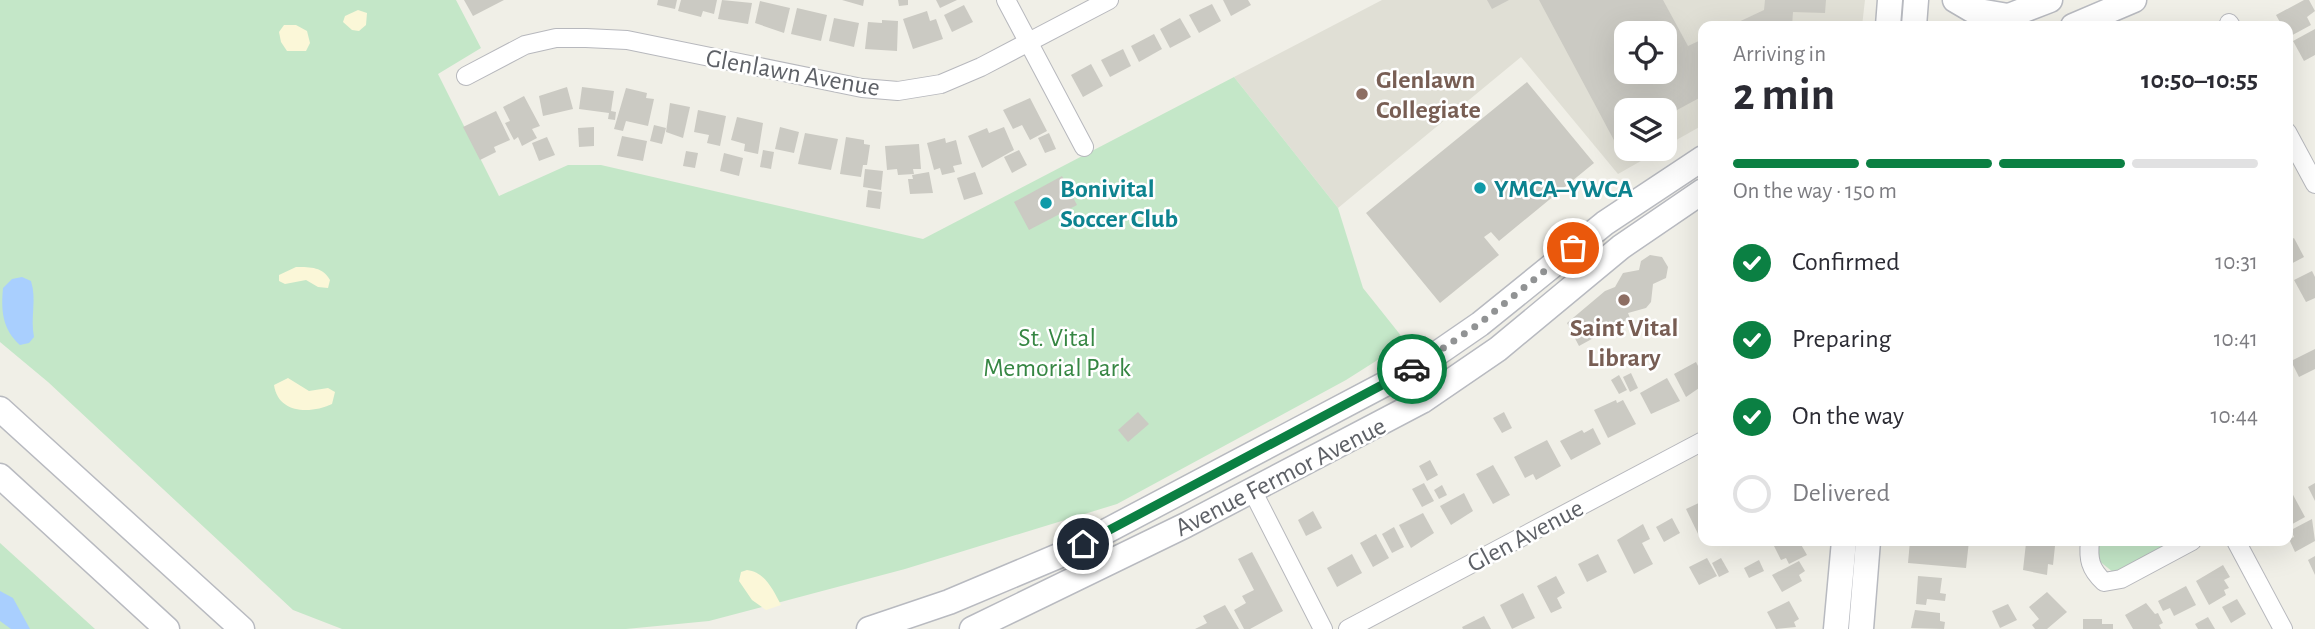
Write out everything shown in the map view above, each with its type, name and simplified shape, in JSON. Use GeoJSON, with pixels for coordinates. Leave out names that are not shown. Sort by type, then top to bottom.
{"type":"FeatureCollection","features":[{"type":"Feature","properties":{"kind":"main road"},"geometry":{"type":"LineString","coordinates":[[1888,21],[1890,0]]}},
{"type":"Feature","properties":{"kind":"main road"},"geometry":{"type":"LineString","coordinates":[[1914,21],[1916,0]]}},
{"type":"Feature","properties":{"kind":"main road"},"geometry":{"type":"LineString","coordinates":[[1955,0],[1972,10],[2009,16]]}},
{"type":"Feature","properties":{"kind":"main road"},"geometry":{"type":"LineString","coordinates":[[1996,21],[2050,0]]}},
{"type":"Feature","properties":{"kind":"main road"},"geometry":{"type":"LineString","coordinates":[[2085,21],[2134,0]]}},
{"type":"Feature","properties":{"kind":"main road","name":"Avenue Fermor Avenue"},"geometry":{"type":"LineString","coordinates":[[869,629],[949,602],[1063,554],[1419,366],[1479,324],[1615,216],[1698,161]]}},
{"type":"Feature","properties":{"kind":"main road","name":"Avenue Fermor Avenue"},"geometry":{"type":"LineString","coordinates":[[971,629],[1252,490],[1438,391],[1498,349],[1621,247],[1698,194]]}},
{"type":"Feature","properties":{"kind":"main road"},"geometry":{"type":"LineString","coordinates":[[0,409],[242,629]]}},
{"type":"Feature","properties":{"kind":"main road"},"geometry":{"type":"LineString","coordinates":[[0,476],[167,629]]}},
{"type":"Feature","properties":{"kind":"main road"},"geometry":{"type":"LineString","coordinates":[[1836,629],[1844,546]]}},
{"type":"Feature","properties":{"kind":"main road"},"geometry":{"type":"LineString","coordinates":[[1861,629],[1868,546]]}},
{"type":"Feature","properties":{"kind":"street"},"geometry":{"type":"LineString","coordinates":[[1006,0],[1084,147]]}},
{"type":"Feature","properties":{"kind":"street","name":"Glenlawn Avenue"},"geometry":{"type":"LineString","coordinates":[[466,76],[525,45],[556,38],[586,38],[627,40],[862,89],[898,91],[941,84],[981,67],[1109,0]]}},
{"type":"Feature","properties":{"kind":"street"},"geometry":{"type":"LineString","coordinates":[[2293,143],[2315,184]]}},
{"type":"Feature","properties":{"kind":"street","name":"Glen Avenue"},"geometry":{"type":"LineString","coordinates":[[1348,629],[1698,444]]}},
{"type":"Feature","properties":{"kind":"street"},"geometry":{"type":"LineString","coordinates":[[1252,490],[1324,629]]}},
{"type":"Feature","properties":{"kind":"street"},"geometry":{"type":"LineString","coordinates":[[2090,546],[2093,572],[2104,582],[2121,579],[2183,546]]}},
{"type":"Feature","properties":{"kind":"street"},"geometry":{"type":"LineString","coordinates":[[2239,546],[2283,629]]}},
{"type":"Feature","properties":{"kind":"shaded area","name":"Glenlawn Collegiate"},"geometry":{"type":"Polygon","coordinates":[[[1382,0],[1865,0],[1863,21],[1698,21],[1698,128],[1677,140],[1677,98],[1614,98],[1614,161],[1641,161],[1618,174],[1521,57],[1338,208],[1234,77],[1382,0]]]}},
{"type":"Feature","properties":{"kind":"green space","name":"St. Vital Memorial Park"},"geometry":{"type":"Polygon","coordinates":[[[0,0],[456,0],[481,48],[438,74],[499,196],[568,165],[601,165],[923,239],[1234,77],[1338,208],[1363,288],[1406,342],[1346,380],[1117,504],[905,569],[709,621],[626,629],[342,629],[293,610],[48,382],[0,342],[0,0]]]}},
{"type":"Feature","properties":{"kind":"green space"},"geometry":{"type":"Polygon","coordinates":[[[0,543],[95,629],[0,629],[0,543]]]}},
{"type":"Feature","properties":{"kind":"green space"},"geometry":{"type":"Polygon","coordinates":[[[2096,546],[2166,546],[2122,572],[2113,572],[2098,560],[2096,546]]]}},
{"type":"Feature","properties":{"kind":"sand"},"geometry":{"type":"Polygon","coordinates":[[[358,10],[367,13],[366,25],[359,31],[352,30],[343,22],[345,16],[358,10]]]}},
{"type":"Feature","properties":{"kind":"sand"},"geometry":{"type":"Polygon","coordinates":[[[284,25],[296,25],[307,31],[310,43],[306,51],[287,51],[279,32],[284,25]]]}},
{"type":"Feature","properties":{"kind":"sand"},"geometry":{"type":"Polygon","coordinates":[[[296,267],[324,272],[330,280],[328,288],[318,287],[306,280],[285,284],[279,281],[279,275],[296,267]]]}},
{"type":"Feature","properties":{"kind":"sand"},"geometry":{"type":"Polygon","coordinates":[[[288,378],[309,391],[328,388],[335,392],[332,404],[305,410],[282,402],[274,385],[288,378]]]}},
{"type":"Feature","properties":{"kind":"sand"},"geometry":{"type":"Polygon","coordinates":[[[747,570],[764,578],[781,605],[766,610],[752,600],[739,581],[741,572],[747,570]]]}},
{"type":"Feature","properties":{"kind":"water"},"geometry":{"type":"Polygon","coordinates":[[[22,277],[31,281],[33,288],[34,337],[29,343],[20,345],[6,326],[2,296],[3,288],[12,279],[22,277]]]}},
{"type":"Feature","properties":{"kind":"water"},"geometry":{"type":"Polygon","coordinates":[[[0,591],[13,598],[30,629],[11,629],[0,621],[0,591]]]}},
{"type":"Feature","properties":{"kind":"building"},"geometry":{"type":"Polygon","coordinates":[[[464,0],[504,0],[473,16],[464,0]]]}},
{"type":"Feature","properties":{"kind":"building"},"geometry":{"type":"Polygon","coordinates":[[[658,0],[677,0],[675,9],[657,5],[658,0]]]}},
{"type":"Feature","properties":{"kind":"building"},"geometry":{"type":"Polygon","coordinates":[[[681,0],[717,0],[714,14],[703,11],[701,17],[678,11],[681,0]]]}},
{"type":"Feature","properties":{"kind":"building"},"geometry":{"type":"Polygon","coordinates":[[[722,0],[752,3],[748,24],[718,19],[722,0]]]}},
{"type":"Feature","properties":{"kind":"building"},"geometry":{"type":"Polygon","coordinates":[[[842,0],[864,0],[863,6],[842,0]]]}},
{"type":"Feature","properties":{"kind":"building"},"geometry":{"type":"Polygon","coordinates":[[[898,0],[908,0],[908,5],[899,6],[898,0]]]}},
{"type":"Feature","properties":{"kind":"building"},"geometry":{"type":"Polygon","coordinates":[[[936,0],[957,0],[940,8],[936,0]]]}},
{"type":"Feature","properties":{"kind":"building"},"geometry":{"type":"Polygon","coordinates":[[[1223,0],[1248,0],[1251,5],[1231,16],[1223,0]]]}},
{"type":"Feature","properties":{"kind":"building"},"geometry":{"type":"Polygon","coordinates":[[[1487,0],[1509,0],[1492,9],[1487,0]]]}},
{"type":"Feature","properties":{"kind":"building"},"geometry":{"type":"Polygon","coordinates":[[[1539,0],[1663,0],[1674,21],[1614,21],[1614,84],[1677,84],[1677,26],[1688,46],[1698,41],[1698,99],[1677,110],[1677,98],[1614,98],[1614,140],[1539,0]]]}},
{"type":"Feature","properties":{"kind":"building"},"geometry":{"type":"Polygon","coordinates":[[[1765,0],[1826,0],[1825,13],[1793,12],[1792,21],[1741,21],[1764,10],[1765,0]]]}},
{"type":"Feature","properties":{"kind":"building"},"geometry":{"type":"Polygon","coordinates":[[[2304,0],[2309,0],[2315,11],[2307,17],[2311,25],[2293,35],[2293,21],[2279,21],[2276,15],[2304,0]]]}},
{"type":"Feature","properties":{"kind":"building"},"geometry":{"type":"Polygon","coordinates":[[[760,1],[790,8],[784,33],[755,23],[760,1]]]}},
{"type":"Feature","properties":{"kind":"building"},"geometry":{"type":"Polygon","coordinates":[[[1212,4],[1221,21],[1199,33],[1189,15],[1212,4]]]}},
{"type":"Feature","properties":{"kind":"building"},"geometry":{"type":"Polygon","coordinates":[[[964,5],[973,22],[952,32],[944,15],[964,5]]]}},
{"type":"Feature","properties":{"kind":"building"},"geometry":{"type":"Polygon","coordinates":[[[797,8],[827,15],[821,41],[791,34],[797,8]]]}},
{"type":"Feature","properties":{"kind":"building"},"geometry":{"type":"Polygon","coordinates":[[[927,11],[930,21],[936,19],[943,39],[913,49],[903,19],[927,11]]]}},
{"type":"Feature","properties":{"kind":"building"},"geometry":{"type":"Polygon","coordinates":[[[834,18],[859,23],[854,47],[829,41],[834,18]]]}},
{"type":"Feature","properties":{"kind":"building"},"geometry":{"type":"Polygon","coordinates":[[[1180,18],[1191,37],[1170,48],[1160,29],[1180,18]]]}},
{"type":"Feature","properties":{"kind":"building"},"geometry":{"type":"Polygon","coordinates":[[[882,20],[898,21],[897,51],[865,49],[868,22],[882,23],[882,20]]]}},
{"type":"Feature","properties":{"kind":"building"},"geometry":{"type":"Polygon","coordinates":[[[2315,29],[2315,55],[2304,61],[2293,41],[2315,29]]]}},
{"type":"Feature","properties":{"kind":"building"},"geometry":{"type":"Polygon","coordinates":[[[1154,34],[1162,49],[1139,62],[1131,46],[1154,34]]]}},
{"type":"Feature","properties":{"kind":"building"},"geometry":{"type":"Polygon","coordinates":[[[1123,49],[1131,66],[1110,77],[1101,60],[1123,49]]]}},
{"type":"Feature","properties":{"kind":"building"},"geometry":{"type":"Polygon","coordinates":[[[1091,64],[1103,86],[1083,97],[1071,75],[1091,64]]]}},
{"type":"Feature","properties":{"kind":"building","name":"YMCA–YWCA"},"geometry":{"type":"Polygon","coordinates":[[[1527,82],[1594,163],[1499,241],[1491,232],[1484,237],[1499,255],[1440,303],[1366,213],[1527,82]]]}},
{"type":"Feature","properties":{"kind":"building"},"geometry":{"type":"Polygon","coordinates":[[[567,87],[573,109],[543,116],[539,96],[567,87]]]}},
{"type":"Feature","properties":{"kind":"building"},"geometry":{"type":"Polygon","coordinates":[[[582,87],[614,91],[611,111],[616,112],[615,120],[608,119],[609,113],[579,109],[582,87]]]}},
{"type":"Feature","properties":{"kind":"building"},"geometry":{"type":"Polygon","coordinates":[[[626,88],[647,93],[646,98],[654,99],[648,126],[626,121],[623,131],[614,129],[626,88]]]}},
{"type":"Feature","properties":{"kind":"building"},"geometry":{"type":"Polygon","coordinates":[[[524,96],[540,126],[532,129],[537,138],[522,146],[518,137],[514,140],[505,123],[510,121],[503,107],[524,96]]]}},
{"type":"Feature","properties":{"kind":"building"},"geometry":{"type":"Polygon","coordinates":[[[1030,98],[1047,131],[1030,140],[1022,125],[1013,129],[1003,110],[1030,98]]]}},
{"type":"Feature","properties":{"kind":"building"},"geometry":{"type":"Polygon","coordinates":[[[670,103],[690,107],[683,138],[666,132],[670,103]]]}},
{"type":"Feature","properties":{"kind":"building"},"geometry":{"type":"Polygon","coordinates":[[[698,110],[726,116],[720,146],[707,143],[709,135],[694,132],[698,110]]]}},
{"type":"Feature","properties":{"kind":"building"},"geometry":{"type":"Polygon","coordinates":[[[496,111],[510,140],[494,147],[496,152],[480,160],[463,127],[496,111]]]}},
{"type":"Feature","properties":{"kind":"building"},"geometry":{"type":"Polygon","coordinates":[[[737,117],[763,123],[758,154],[744,151],[745,144],[731,140],[737,117]]]}},
{"type":"Feature","properties":{"kind":"building"},"geometry":{"type":"Polygon","coordinates":[[[654,125],[666,128],[662,144],[650,141],[654,125]]]}},
{"type":"Feature","properties":{"kind":"building"},"geometry":{"type":"Polygon","coordinates":[[[594,127],[594,146],[579,147],[578,128],[594,127]]]}},
{"type":"Feature","properties":{"kind":"building"},"geometry":{"type":"Polygon","coordinates":[[[780,127],[799,132],[794,153],[775,149],[780,127]]]}},
{"type":"Feature","properties":{"kind":"building"},"geometry":{"type":"Polygon","coordinates":[[[1004,127],[1014,150],[982,168],[968,136],[987,128],[989,133],[1004,127]]]}},
{"type":"Feature","properties":{"kind":"building"},"geometry":{"type":"Polygon","coordinates":[[[805,133],[838,139],[831,170],[798,164],[805,133]]]}},
{"type":"Feature","properties":{"kind":"building"},"geometry":{"type":"Polygon","coordinates":[[[1049,133],[1056,149],[1045,153],[1038,138],[1049,133]]]}},
{"type":"Feature","properties":{"kind":"building"},"geometry":{"type":"Polygon","coordinates":[[[622,136],[647,141],[643,161],[617,156],[622,136]]]}},
{"type":"Feature","properties":{"kind":"building"},"geometry":{"type":"Polygon","coordinates":[[[547,137],[555,155],[539,161],[532,143],[547,137]]]}},
{"type":"Feature","properties":{"kind":"building"},"geometry":{"type":"Polygon","coordinates":[[[846,137],[864,140],[864,144],[870,145],[867,165],[863,165],[861,177],[840,174],[846,137]]]}},
{"type":"Feature","properties":{"kind":"building"},"geometry":{"type":"Polygon","coordinates":[[[945,138],[946,143],[956,140],[962,164],[953,166],[955,172],[942,175],[940,168],[934,170],[927,143],[945,138]]]}},
{"type":"Feature","properties":{"kind":"building"},"geometry":{"type":"Polygon","coordinates":[[[919,144],[921,169],[913,169],[914,174],[898,175],[897,169],[887,170],[885,146],[919,144]]]}},
{"type":"Feature","properties":{"kind":"building"},"geometry":{"type":"Polygon","coordinates":[[[763,150],[774,152],[771,169],[760,167],[763,150]]]}},
{"type":"Feature","properties":{"kind":"building"},"geometry":{"type":"Polygon","coordinates":[[[1019,150],[1027,165],[1012,173],[1004,157],[1019,150]]]}},
{"type":"Feature","properties":{"kind":"building"},"geometry":{"type":"Polygon","coordinates":[[[686,151],[698,153],[695,168],[683,166],[686,151]]]}},
{"type":"Feature","properties":{"kind":"building"},"geometry":{"type":"Polygon","coordinates":[[[724,153],[743,158],[739,176],[720,171],[724,153]]]}},
{"type":"Feature","properties":{"kind":"building"},"geometry":{"type":"Polygon","coordinates":[[[865,169],[883,171],[881,190],[863,187],[865,169]]]}},
{"type":"Feature","properties":{"kind":"building"},"geometry":{"type":"Polygon","coordinates":[[[929,172],[933,193],[910,194],[908,179],[913,179],[912,175],[929,172]]]}},
{"type":"Feature","properties":{"kind":"building"},"geometry":{"type":"Polygon","coordinates":[[[975,172],[983,194],[964,200],[957,178],[975,172]]]}},
{"type":"Feature","properties":{"kind":"building","name":"Bonivital Soccer Club"},"geometry":{"type":"Polygon","coordinates":[[[1062,176],[1077,205],[1029,230],[1014,202],[1062,176]]]}},
{"type":"Feature","properties":{"kind":"building"},"geometry":{"type":"Polygon","coordinates":[[[868,190],[882,192],[880,209],[866,207],[868,190]]]}},
{"type":"Feature","properties":{"kind":"building"},"geometry":{"type":"Polygon","coordinates":[[[2293,239],[2304,257],[2293,263],[2293,239]]]}},
{"type":"Feature","properties":{"kind":"building","name":"Saint Vital Library"},"geometry":{"type":"Polygon","coordinates":[[[1650,255],[1662,257],[1668,267],[1666,278],[1653,284],[1651,302],[1646,308],[1628,313],[1630,318],[1579,346],[1567,323],[1605,291],[1615,287],[1623,273],[1639,270],[1641,261],[1650,255]]]}},
{"type":"Feature","properties":{"kind":"building"},"geometry":{"type":"Polygon","coordinates":[[[2312,271],[2315,277],[2315,298],[2306,302],[2294,280],[2312,271]]]}},
{"type":"Feature","properties":{"kind":"building"},"geometry":{"type":"Polygon","coordinates":[[[2315,349],[2315,369],[2299,377],[2293,360],[2315,349]]]}},
{"type":"Feature","properties":{"kind":"building"},"geometry":{"type":"Polygon","coordinates":[[[1696,362],[1698,389],[1686,397],[1674,374],[1696,362]]]}},
{"type":"Feature","properties":{"kind":"building"},"geometry":{"type":"Polygon","coordinates":[[[1631,373],[1638,388],[1630,392],[1623,377],[1631,373]]]}},
{"type":"Feature","properties":{"kind":"building"},"geometry":{"type":"Polygon","coordinates":[[[1619,375],[1627,390],[1619,394],[1611,380],[1619,375]]]}},
{"type":"Feature","properties":{"kind":"building"},"geometry":{"type":"Polygon","coordinates":[[[1667,378],[1680,401],[1651,414],[1640,393],[1667,378]]]}},
{"type":"Feature","properties":{"kind":"building"},"geometry":{"type":"Polygon","coordinates":[[[1616,400],[1617,403],[1623,400],[1636,424],[1608,438],[1594,410],[1616,400]]]}},
{"type":"Feature","properties":{"kind":"building"},"geometry":{"type":"Polygon","coordinates":[[[1138,412],[1149,424],[1128,442],[1118,430],[1138,412]]]}},
{"type":"Feature","properties":{"kind":"building"},"geometry":{"type":"Polygon","coordinates":[[[1504,412],[1512,428],[1502,433],[1493,418],[1504,412]]]}},
{"type":"Feature","properties":{"kind":"building"},"geometry":{"type":"Polygon","coordinates":[[[1593,428],[1601,444],[1571,460],[1560,441],[1582,430],[1584,433],[1593,428]]]}},
{"type":"Feature","properties":{"kind":"building"},"geometry":{"type":"Polygon","coordinates":[[[1547,440],[1561,466],[1536,480],[1533,474],[1525,478],[1514,457],[1547,440]]]}},
{"type":"Feature","properties":{"kind":"building"},"geometry":{"type":"Polygon","coordinates":[[[1430,460],[1438,475],[1427,481],[1419,466],[1430,460]]]}},
{"type":"Feature","properties":{"kind":"building"},"geometry":{"type":"Polygon","coordinates":[[[1493,465],[1510,495],[1493,504],[1476,474],[1493,465]]]}},
{"type":"Feature","properties":{"kind":"building"},"geometry":{"type":"Polygon","coordinates":[[[1424,483],[1434,501],[1422,507],[1412,489],[1424,483]]]}},
{"type":"Feature","properties":{"kind":"building"},"geometry":{"type":"Polygon","coordinates":[[[2315,483],[2315,501],[2308,487],[2315,483]]]}},
{"type":"Feature","properties":{"kind":"building"},"geometry":{"type":"Polygon","coordinates":[[[1442,485],[1447,495],[1439,499],[1434,490],[1442,485]]]}},
{"type":"Feature","properties":{"kind":"building"},"geometry":{"type":"Polygon","coordinates":[[[1464,493],[1473,511],[1451,525],[1440,506],[1464,493]]]}},
{"type":"Feature","properties":{"kind":"building"},"geometry":{"type":"Polygon","coordinates":[[[2293,495],[2305,517],[2293,524],[2293,495]]]}},
{"type":"Feature","properties":{"kind":"building"},"geometry":{"type":"Polygon","coordinates":[[[1698,503],[1698,534],[1686,509],[1698,503]]]}},
{"type":"Feature","properties":{"kind":"building"},"geometry":{"type":"Polygon","coordinates":[[[1313,511],[1322,528],[1306,536],[1298,520],[1313,511]]]}},
{"type":"Feature","properties":{"kind":"building"},"geometry":{"type":"Polygon","coordinates":[[[1423,513],[1434,533],[1411,548],[1399,525],[1423,513]]]}},
{"type":"Feature","properties":{"kind":"building"},"geometry":{"type":"Polygon","coordinates":[[[1672,518],[1680,533],[1664,542],[1656,527],[1672,518]]]}},
{"type":"Feature","properties":{"kind":"building"},"geometry":{"type":"Polygon","coordinates":[[[2312,519],[2315,541],[2295,552],[2292,546],[2293,529],[2312,519]]]}},
{"type":"Feature","properties":{"kind":"building"},"geometry":{"type":"Polygon","coordinates":[[[1643,524],[1650,539],[1642,543],[1653,564],[1634,574],[1617,540],[1643,524]]]}},
{"type":"Feature","properties":{"kind":"building"},"geometry":{"type":"Polygon","coordinates":[[[1394,527],[1404,547],[1392,553],[1382,534],[1394,527]]]}},
{"type":"Feature","properties":{"kind":"building"},"geometry":{"type":"Polygon","coordinates":[[[1376,534],[1389,558],[1373,567],[1360,543],[1376,534]]]}},
{"type":"Feature","properties":{"kind":"building"},"geometry":{"type":"Polygon","coordinates":[[[1774,546],[1802,546],[1807,555],[1789,564],[1786,558],[1781,560],[1774,546]]]}},
{"type":"Feature","properties":{"kind":"building"},"geometry":{"type":"Polygon","coordinates":[[[1910,546],[1968,546],[1966,568],[1908,563],[1910,546]]]}},
{"type":"Feature","properties":{"kind":"building"},"geometry":{"type":"Polygon","coordinates":[[[2026,546],[2055,546],[2053,565],[2048,564],[2047,575],[2023,570],[2026,546]]]}},
{"type":"Feature","properties":{"kind":"building"},"geometry":{"type":"Polygon","coordinates":[[[1252,552],[1283,611],[1250,629],[1244,629],[1234,610],[1246,603],[1242,596],[1254,590],[1238,559],[1252,552]]]}},
{"type":"Feature","properties":{"kind":"building"},"geometry":{"type":"Polygon","coordinates":[[[1352,554],[1362,573],[1337,587],[1327,568],[1352,554]]]}},
{"type":"Feature","properties":{"kind":"building"},"geometry":{"type":"Polygon","coordinates":[[[1598,554],[1607,572],[1587,582],[1578,564],[1598,554]]]}},
{"type":"Feature","properties":{"kind":"building"},"geometry":{"type":"Polygon","coordinates":[[[2315,556],[2315,575],[2308,560],[2315,556]]]}},
{"type":"Feature","properties":{"kind":"building"},"geometry":{"type":"Polygon","coordinates":[[[1707,558],[1717,576],[1699,585],[1689,567],[1707,558]]]}},
{"type":"Feature","properties":{"kind":"building"},"geometry":{"type":"Polygon","coordinates":[[[1721,558],[1729,572],[1719,577],[1712,563],[1721,558]]]}},
{"type":"Feature","properties":{"kind":"building"},"geometry":{"type":"Polygon","coordinates":[[[1759,560],[1764,571],[1749,578],[1744,568],[1759,560]]]}},
{"type":"Feature","properties":{"kind":"building"},"geometry":{"type":"Polygon","coordinates":[[[1799,561],[1805,571],[1799,575],[1802,581],[1782,592],[1772,575],[1799,561]]]}},
{"type":"Feature","properties":{"kind":"building"},"geometry":{"type":"Polygon","coordinates":[[[2223,565],[2230,577],[2224,580],[2229,588],[2224,590],[2226,595],[2209,605],[2196,581],[2223,565]]]}},
{"type":"Feature","properties":{"kind":"building"},"geometry":{"type":"Polygon","coordinates":[[[1556,576],[1565,593],[1557,598],[1562,608],[1551,613],[1537,586],[1556,576]]]}},
{"type":"Feature","properties":{"kind":"building"},"geometry":{"type":"Polygon","coordinates":[[[1918,576],[1942,578],[1940,593],[1946,594],[1945,601],[1927,599],[1926,605],[1916,604],[1918,576]]]}},
{"type":"Feature","properties":{"kind":"building"},"geometry":{"type":"Polygon","coordinates":[[[2186,586],[2196,605],[2174,616],[2170,608],[2163,611],[2158,601],[2186,586]]]}},
{"type":"Feature","properties":{"kind":"building"},"geometry":{"type":"Polygon","coordinates":[[[2047,592],[2067,612],[2047,629],[2035,629],[2032,625],[2039,619],[2029,607],[2047,592]]]}},
{"type":"Feature","properties":{"kind":"building"},"geometry":{"type":"Polygon","coordinates":[[[1523,593],[1535,618],[1512,629],[1500,605],[1523,593]]]}},
{"type":"Feature","properties":{"kind":"building"},"geometry":{"type":"Polygon","coordinates":[[[2237,599],[2246,614],[2231,623],[2222,607],[2237,599]]]}},
{"type":"Feature","properties":{"kind":"building"},"geometry":{"type":"Polygon","coordinates":[[[1789,601],[1799,619],[1794,622],[1796,627],[1776,629],[1767,612],[1789,601]]]}},
{"type":"Feature","properties":{"kind":"building"},"geometry":{"type":"Polygon","coordinates":[[[2146,603],[2155,614],[2158,613],[2163,623],[2159,625],[2161,629],[2133,629],[2125,615],[2146,603]]]}},
{"type":"Feature","properties":{"kind":"building"},"geometry":{"type":"Polygon","coordinates":[[[2008,604],[2017,620],[2000,628],[1992,611],[2008,604]]]}},
{"type":"Feature","properties":{"kind":"building"},"geometry":{"type":"Polygon","coordinates":[[[1225,605],[1239,629],[1195,629],[1207,623],[1203,616],[1225,605]]]}},
{"type":"Feature","properties":{"kind":"building"},"geometry":{"type":"Polygon","coordinates":[[[1915,610],[1940,613],[1940,621],[1945,622],[1944,629],[1911,628],[1915,610]]]}},
{"type":"Feature","properties":{"kind":"building"},"geometry":{"type":"Polygon","coordinates":[[[1484,616],[1491,629],[1463,629],[1462,627],[1484,616]]]}},
{"type":"Feature","properties":{"kind":"building"},"geometry":{"type":"Polygon","coordinates":[[[2208,617],[2215,629],[2198,629],[2195,624],[2208,617]]]}},
{"type":"Feature","properties":{"kind":"building"},"geometry":{"type":"Polygon","coordinates":[[[2083,619],[2102,619],[2102,624],[2113,624],[2113,629],[2083,629],[2083,619]]]}},
{"type":"Feature","properties":{"kind":"way so far"},"geometry":{"type":"LineString","coordinates":[[1412,369],[1479,324],[1573,248]]}},
{"type":"Feature","properties":{"kind":"place","name":"Glenlawn Collegiate"},"geometry":{"type":"Point","coordinates":[1362,94]}},
{"type":"Feature","properties":{"kind":"place","name":"YMCA–YWCA"},"geometry":{"type":"Point","coordinates":[1480,188]}},
{"type":"Feature","properties":{"kind":"place","name":"Bonivital Soccer Club"},"geometry":{"type":"Point","coordinates":[1046,203]}},
{"type":"Feature","properties":{"kind":"place","name":"Saint Vital Library"},"geometry":{"type":"Point","coordinates":[1624,300]}},
{"type":"Feature","properties":{"kind":"route"},"geometry":{"type":"LineString","coordinates":[[1083,544],[1412,369]]}}]}
